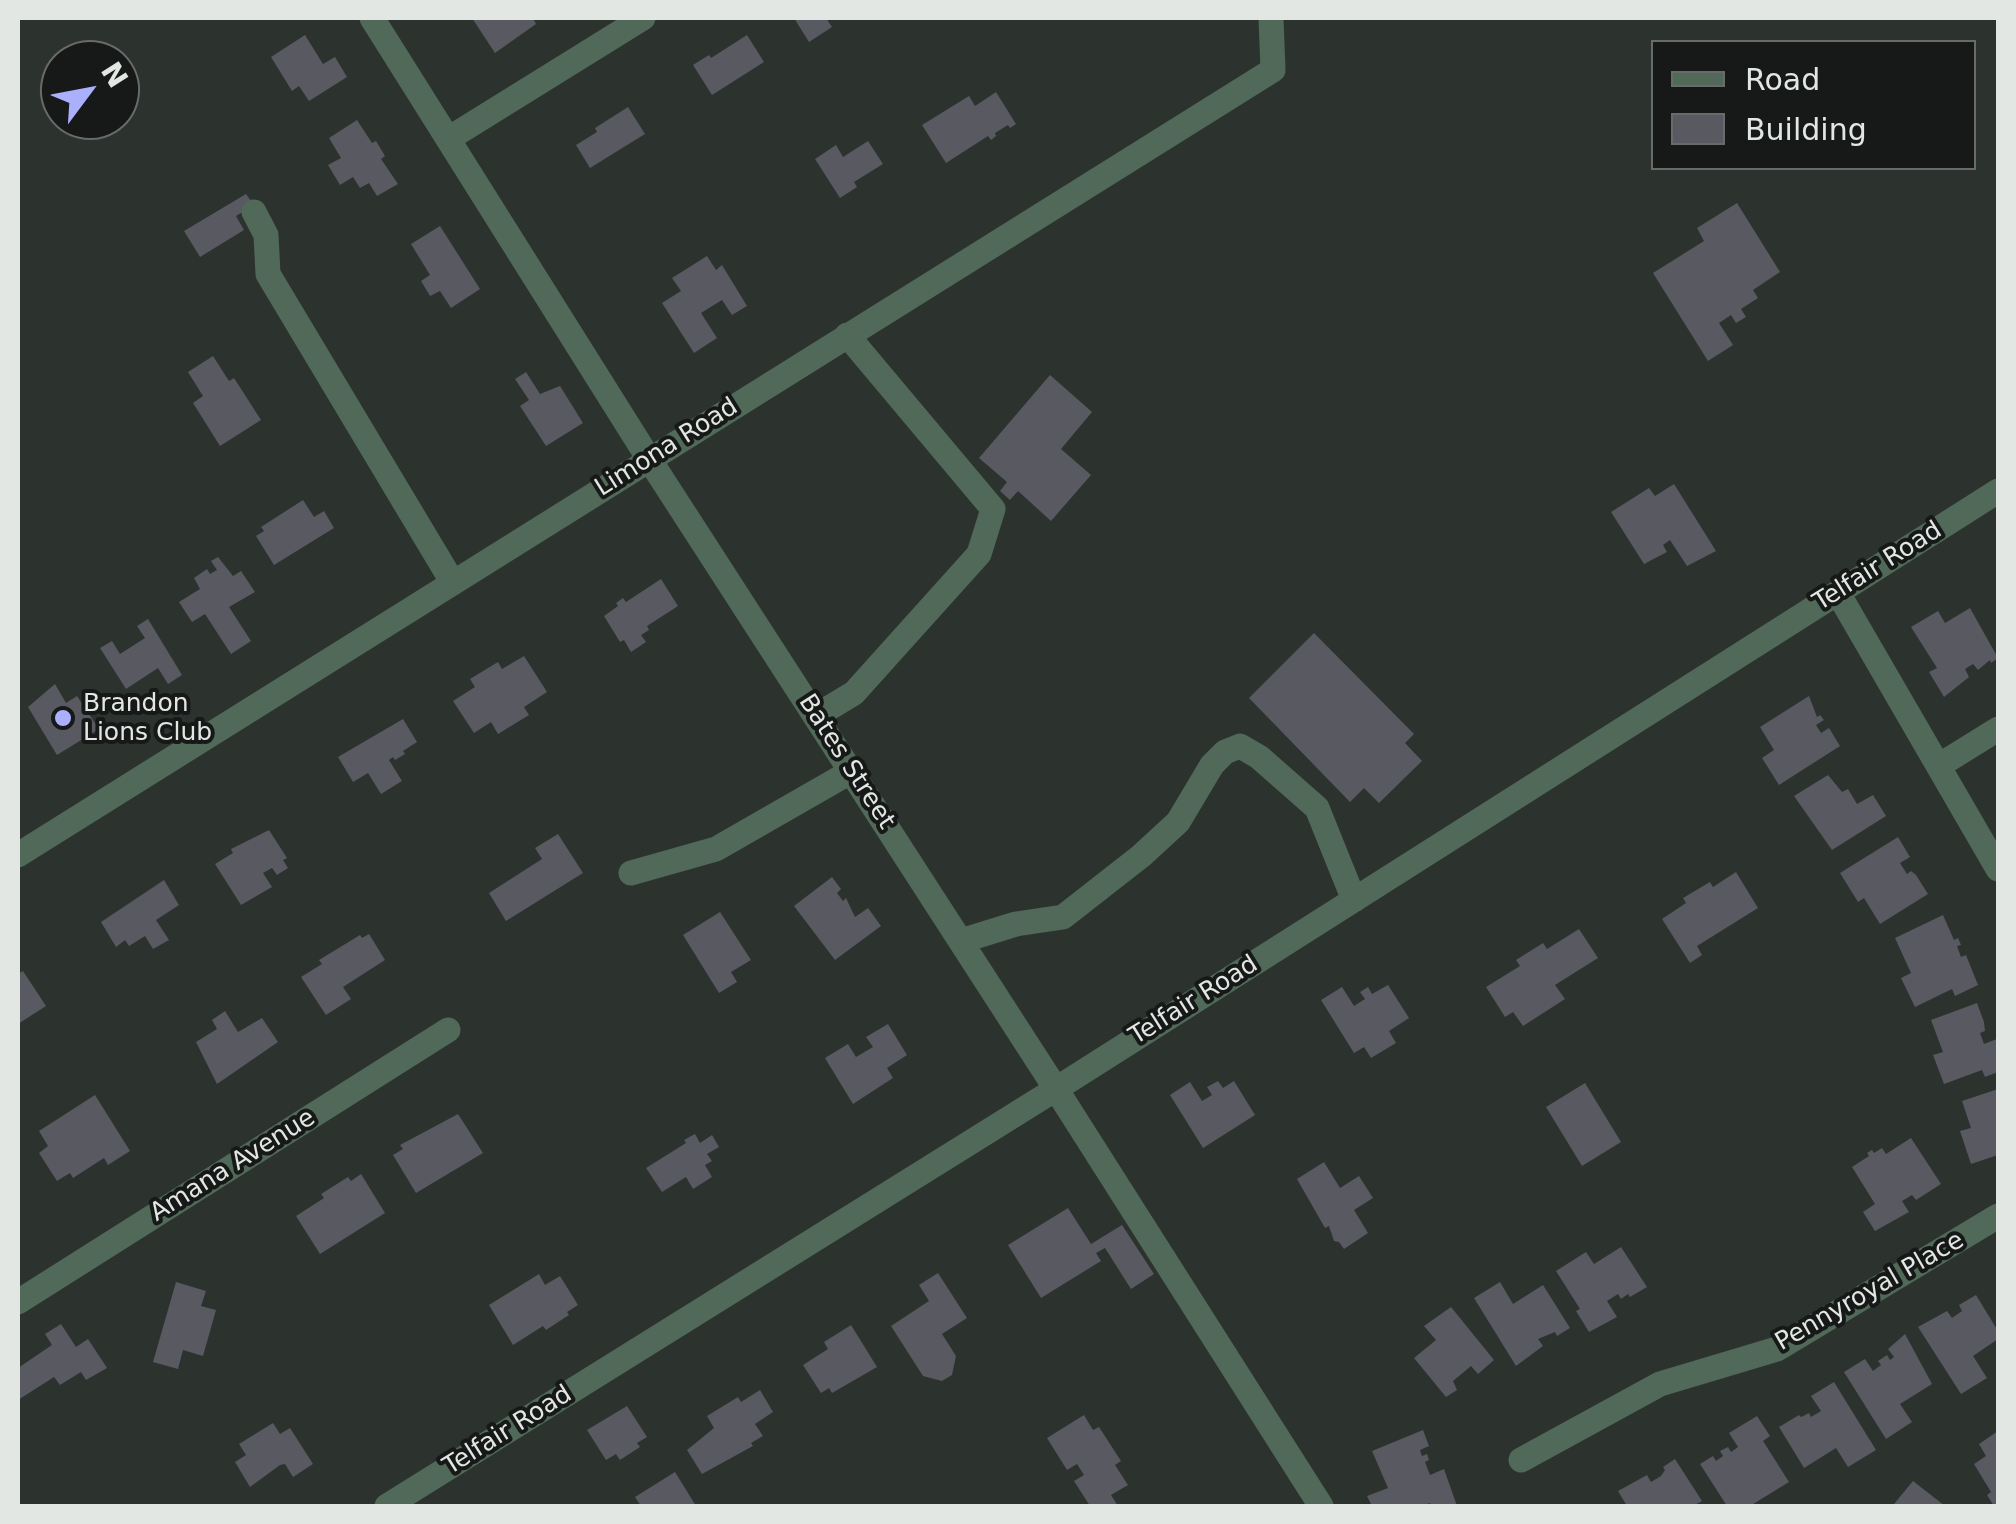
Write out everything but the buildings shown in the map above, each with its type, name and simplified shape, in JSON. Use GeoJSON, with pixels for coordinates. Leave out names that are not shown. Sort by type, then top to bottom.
{"type":"FeatureCollection","features":[{"type":"Feature","properties":{"kind":"street","name":"Bates Street"},"geometry":{"type":"LineString","coordinates":[[372,18],[649,458],[1321,1506]]}},
{"type":"Feature","properties":{"kind":"street"},"geometry":{"type":"LineString","coordinates":[[448,139],[643,18]]}},
{"type":"Feature","properties":{"kind":"street","name":"Limona Road"},"geometry":{"type":"LineString","coordinates":[[18,855],[1273,70],[1271,18]]}},
{"type":"Feature","properties":{"kind":"street"},"geometry":{"type":"LineString","coordinates":[[254,212],[266,234],[268,274],[454,583]]}},
{"type":"Feature","properties":{"kind":"street"},"geometry":{"type":"LineString","coordinates":[[816,716],[854,694],[979,554],[993,509],[847,336]]}},
{"type":"Feature","properties":{"kind":"street","name":"Telfair Road"},"geometry":{"type":"LineString","coordinates":[[387,1506],[1056,1089],[1998,492]]}},
{"type":"Feature","properties":{"kind":"street"},"geometry":{"type":"LineString","coordinates":[[1838,592],[1998,869]]}},
{"type":"Feature","properties":{"kind":"street"},"geometry":{"type":"LineString","coordinates":[[1940,765],[1998,729]]}},
{"type":"Feature","properties":{"kind":"street"},"geometry":{"type":"LineString","coordinates":[[961,941],[1016,924],[1064,917],[1178,822],[1212,765],[1225,752],[1240,746],[1317,808],[1354,900]]}},
{"type":"Feature","properties":{"kind":"street"},"geometry":{"type":"LineString","coordinates":[[632,873],[716,849],[852,770]]}},
{"type":"Feature","properties":{"kind":"street","name":"Amana Avenue"},"geometry":{"type":"LineString","coordinates":[[18,1302],[448,1030]]}},
{"type":"Feature","properties":{"kind":"street","name":"Pennyroyal Place"},"geometry":{"type":"LineString","coordinates":[[1521,1460],[1660,1384],[1777,1350],[1998,1216]]}},
{"type":"Feature","properties":{"kind":"place","name":"Brandon Lions Club"},"geometry":{"type":"Point","coordinates":[63,718]}}]}
